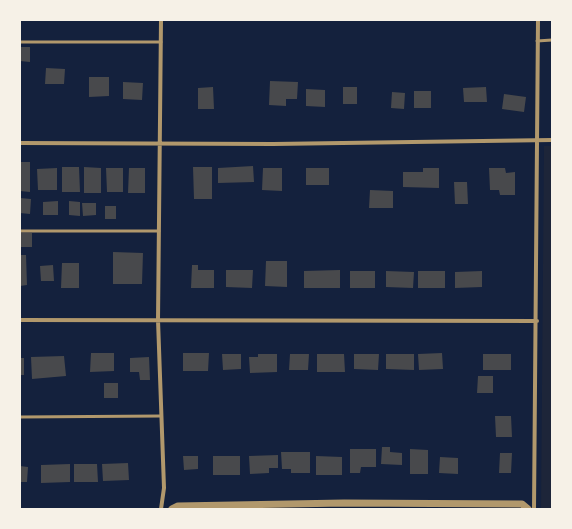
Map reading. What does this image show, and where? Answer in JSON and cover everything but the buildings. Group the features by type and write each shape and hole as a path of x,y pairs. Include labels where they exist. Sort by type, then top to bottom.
{"street":[{"path":"161,20 158,320 164,488 161,509"},
{"path":"534,509 537,321 538,20"},
{"path":"20,143 273,144 552,140"},
{"path":"20,320 537,321"},
{"path":"172,509 178,506 344,502 522,504 528,509"}],"lane":[{"path":"538,40 552,40"},
{"path":"20,42 161,42"},
{"path":"20,231 159,231"},
{"path":"20,417 162,416"}],"shaded area":[{"path":"544,146 552,146 552,509 541,509"}]}
